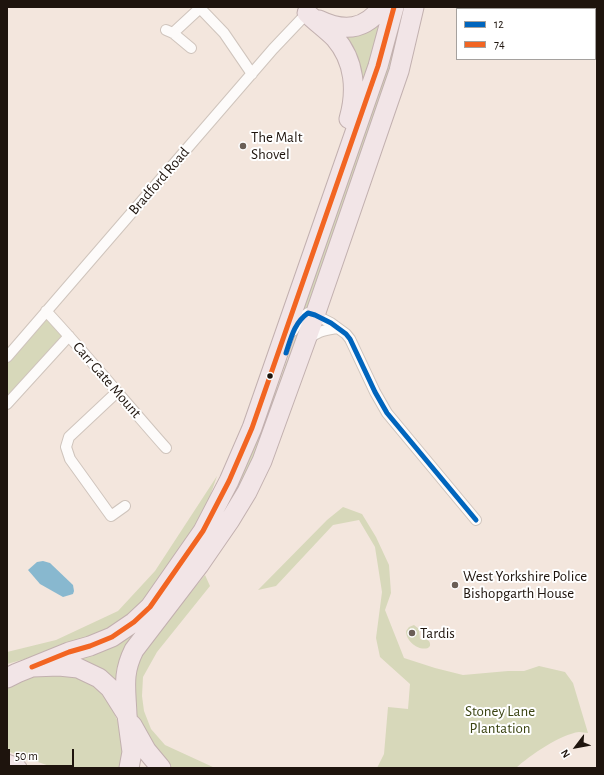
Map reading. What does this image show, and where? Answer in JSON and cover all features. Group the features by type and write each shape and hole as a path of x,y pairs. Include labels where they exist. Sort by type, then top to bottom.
{"highway":[{"path":"310,10 326,23 344,28 361,25 375,15 382,7"},
{"path":"7,678 21,670 112,637 134,622 150,607 203,531 229,481 264,396 378,66 394,7"},
{"path":"129,768 132,752 127,715 125,676 131,657 138,644 199,565 230,520 247,492 262,461 315,315 398,71 414,7"},
{"path":"398,71 420,26 425,7"},
{"path":"310,10 341,47 351,67 354,78 352,108 346,132 342,168"},
{"path":"21,670 70,666 85,671 105,683 127,715 146,750 161,768"},
{"path":"7,764 17,768"}],"street":[{"path":"191,48 169,31 200,8 224,33 252,74"},
{"name":"Bradford Road","path":"7,357 252,74 310,10"},
{"name":"Carr Gate Mount","path":"46,311 166,448"},
{"path":"264,396 278,376 294,328 301,318 308,314 315,315 331,323 346,334 350,339 375,392 387,413 476,520"},
{"path":"304,344 319,332 337,328"},
{"path":"7,404 69,336"},
{"path":"116,392 69,437 66,447 70,459 111,516 125,506"}],"green space":[{"path":"399,7 409,7 384,96 311,309 298,315"},
{"path":"384,15 364,87 341,34"},
{"path":"46,311 69,336 7,404 7,357"},
{"path":"299,327 303,331 249,477 118,671 116,682 73,659 127,634 262,420 276,391"},
{"path":"217,476 207,505 191,533 141,609 93,640 7,664 7,652 56,640 118,611 155,571"},
{"name":"Stoney Lane Plantation","path":"343,507 362,514 376,537 389,565 391,593 385,610 404,658 463,675 524,671 539,666 565,672 573,683 588,733 579,732 563,737 537,752 516,768 377,768 384,754 388,707 408,709 410,684 380,657 376,638 382,592 375,547 359,520 333,525 276,586 258,590 327,520"},
{"path":"205,575 210,586 157,652 143,677 142,696 144,711 151,729 165,745 215,768 168,768 135,715 132,696 137,661"},
{"path":"414,625 419,629 420,639 426,639 430,642 430,646 428,648 424,649 417,647 410,642 406,631 409,627"},
{"path":"42,674 65,675 79,678 98,690 106,699 121,731 124,753 121,768 55,768 7,751 7,687 18,678"}],"water":[{"path":"43,561 50,563 73,585 73,594 63,597 40,584 28,570 37,562"}],"transit line":[{"name":"74","path":"32,667 112,637 134,622 150,607 203,531 229,481 252,428 378,66 394,7"},
{"name":"12","path":"286,353 291,336 296,326 308,313 331,323 346,334 350,339 375,392 387,413 476,520"}],"place":[{"name":"The Malt Shovel","path":"243,146"},
{"name":"West Yorkshire Police Bishopgarth House","path":"455,585"},
{"name":"Tardis","path":"412,633"}]}
